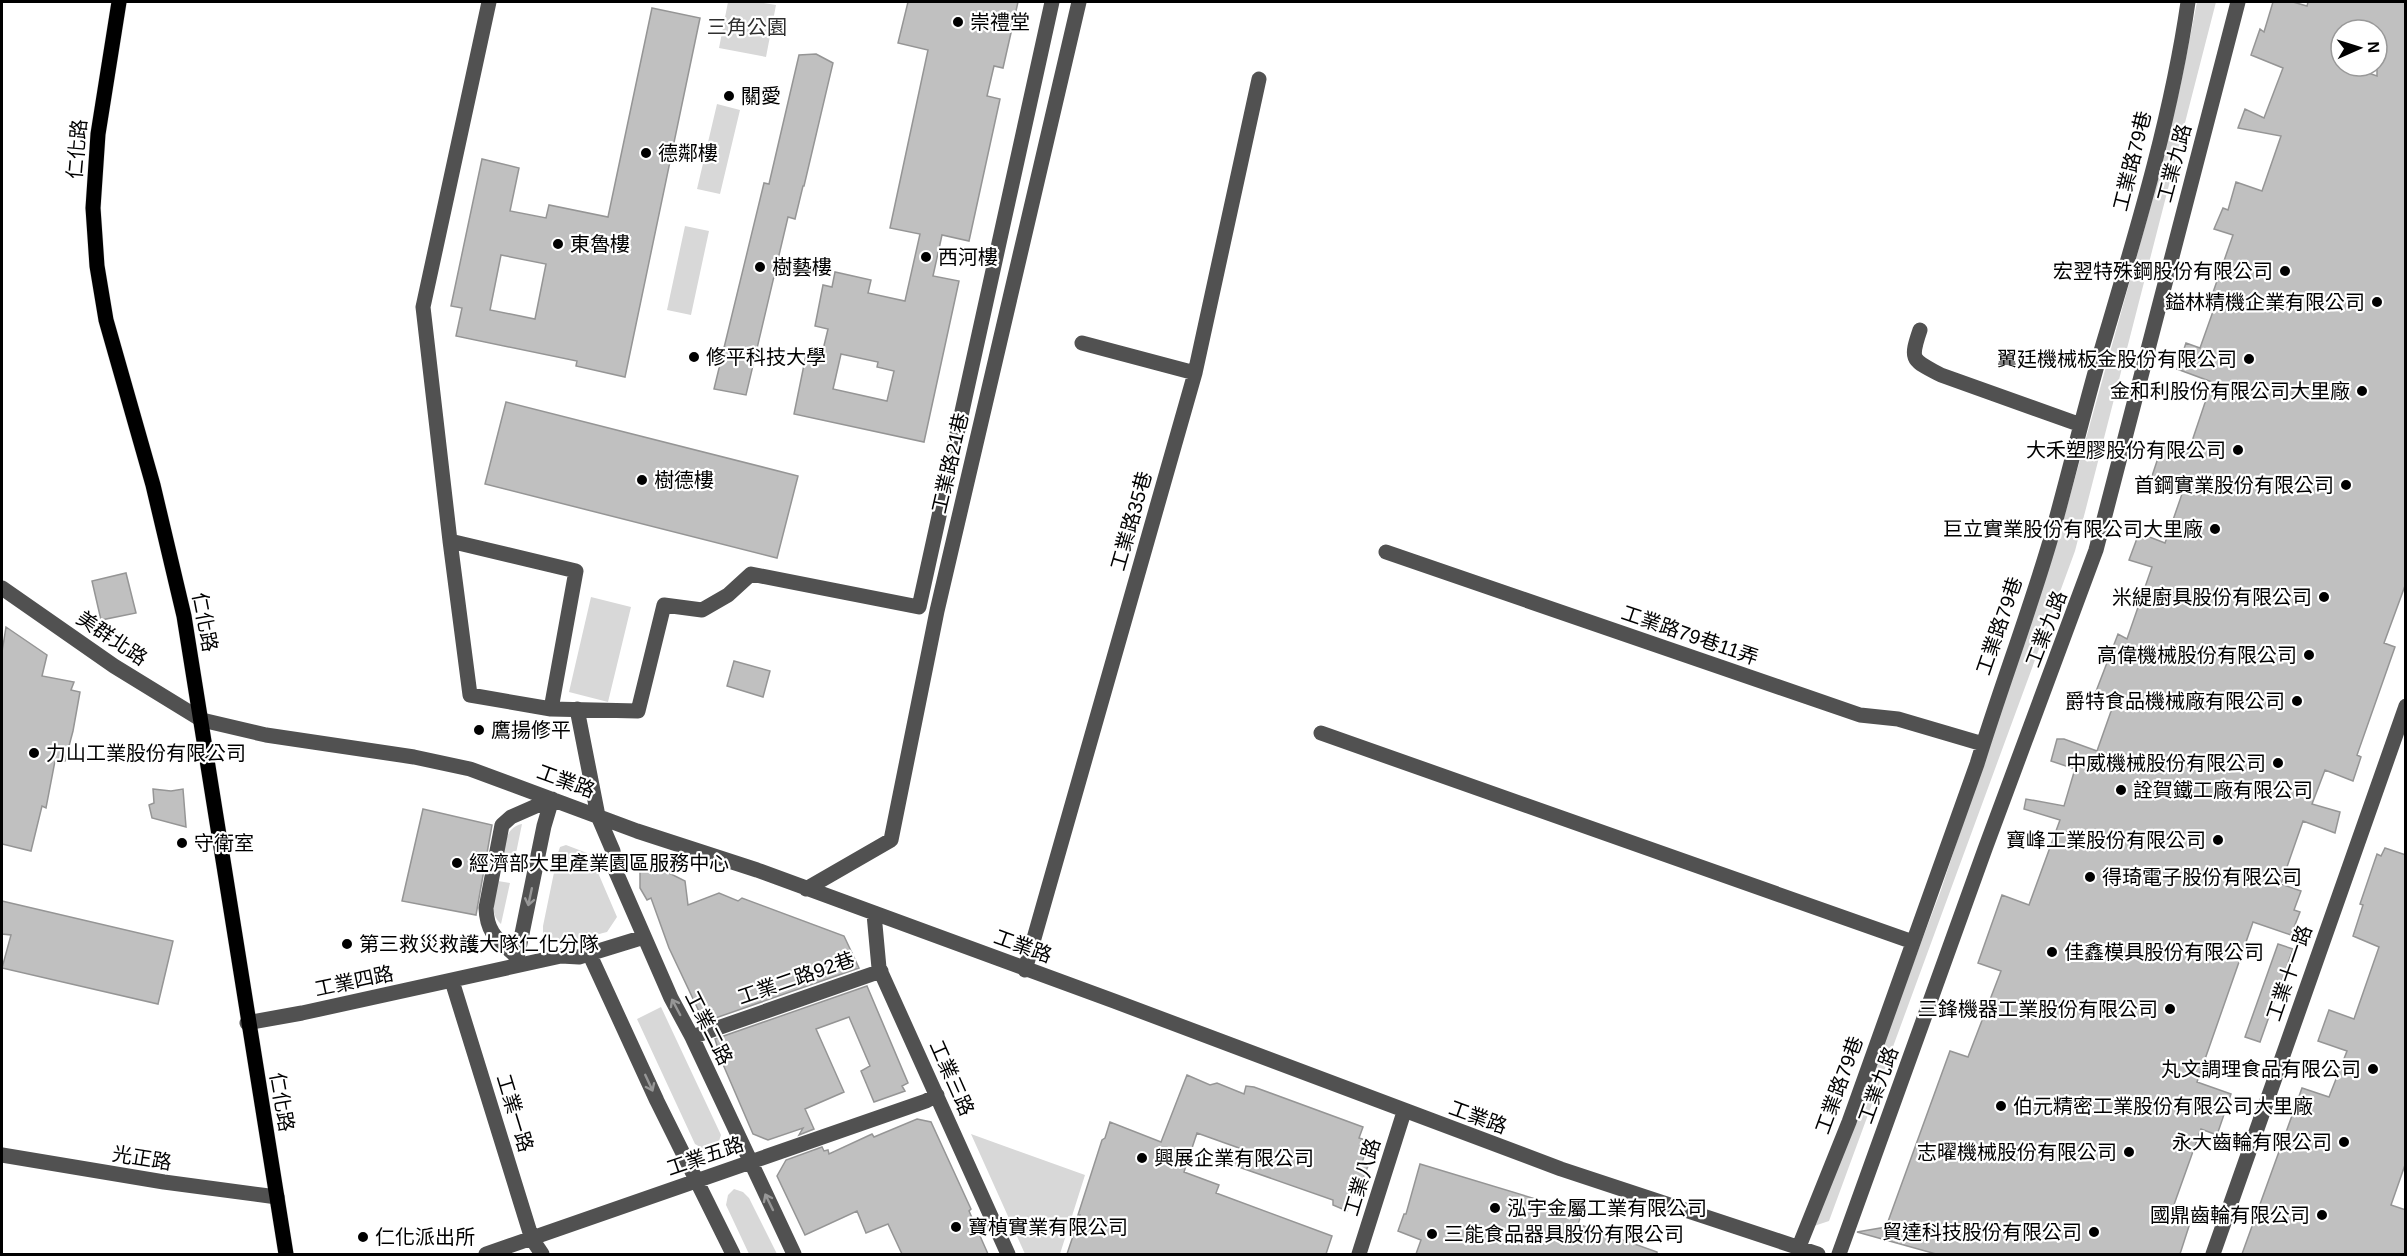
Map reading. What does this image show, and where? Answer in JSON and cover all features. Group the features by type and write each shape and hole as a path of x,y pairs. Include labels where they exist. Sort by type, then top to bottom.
{"main road":[{"name":"仁化路","path":"119,2 98,134 93,208 97,266 106,320 153,485 184,616 285,1254"}],"street":[{"path":"489,2 423,307 470,695 551,709 638,711 664,605 702,610 728,595 751,574 937,612"},
{"path":"919,607 1052,2"},
{"name":"工業路21巷","path":"806,889 891,840 937,612 1079,2"},
{"name":"工業路79巷","path":"1798,1249 1849,1122 1913,942 1983,744 2050,540 2131,254 2181,53 2188,2"},
{"name":"工業九路","path":"1839,1254 1984,849 2096,550 2238,2"},
{"name":"工業路35巷","path":"1025,970 1195,373 1259,79"},
{"path":"1920,330 1912,351 1922,366 1941,375 2081,425"},
{"path":"1082,343 1195,373"},
{"path":"450,542 576,571 551,709"},
{"name":"工業路79巷11弄","path":"1386,552 1860,715 1898,719 1983,744"},
{"name":"美群北路","path":"2,588 114,666 202,720"},
{"name":"工業十一路","path":"2212,1254 2406,706"},
{"name":"工業二路","path":"577,709 598,816 613,851 616,872 671,998 692,1037 794,1254"},
{"name":"工業路","path":"202,720 266,735 441,762 470,769 1155,1016 1404,1112 1561,1169 1818,1254"},
{"path":"1321,734 1913,942"},
{"path":"516,962 544,826 552,799"},
{"path":"516,962 491,933 487,921 486,908 502,825 511,816 552,799"},
{"name":"工業三路","path":"874,914 877,959 881,971 1008,1254"},
{"name":"工業四路","path":"247,1023 452,981 516,962 561,956 579,957 644,937"},
{"path":"589,953 657,1101 733,1254"},
{"name":"工業二路92巷","path":"692,1037 881,971"},
{"name":"工業一路","path":"452,981 532,1239 542,1254"},
{"name":"工業五路","path":"486,1254 926,1101 937,1095"},
{"name":"工業八路","path":"1359,1254 1404,1112"},
{"name":"光正路","path":"2,1155 175,1184 277,1197"}],"green space":[{"name":"三角公園","path":"728,2 757,2 776,5 766,57 719,48"},
{"path":"2197,2 2216,2 2075,551 1829,1221 1814,1226 1941,890 2063,521 2151,205 2180,88"},
{"path":"717,104 740,110 720,194 697,189"},
{"path":"685,226 709,231 691,315 667,310"},
{"path":"591,597 631,607 608,702 569,692"},
{"path":"522,824 513,868 501,865 508,834 516,826"},
{"path":"566,845 595,856 600,863 599,875 617,917 607,932 566,941 550,938 543,933 558,853 560,847"},
{"path":"498,881 510,883 501,924 494,909"},
{"path":"661,1007 721,1135 718,1144 711,1149 695,1144 637,1019"},
{"path":"971,1134 1085,1175 1060,1254 1025,1254"},
{"path":"734,1189 743,1192 749,1198 777,1254 749,1254 726,1205 728,1195"}],"building":[{"name":"西河樓","path":"908,2 1018,2 1003,68 994,66 987,96 1000,99 969,241 942,235 933,276 959,281 924,442 794,414 806,355 821,358 828,329 815,326 823,285 832,287 835,272 871,280 868,293 905,301 920,234 890,228 928,50 898,43","holes":["841,354 878,362 877,367 894,371 887,401 833,389"]},
{"path":"2273,2 2293,2 2307,6 2308,2 2406,2 2406,583 2384,643 2395,647 2357,755 2361,757 2353,781 2325,770 2312,804 2340,812 2335,833 2303,821 2281,884 2301,891 2294,910 2300,912 2291,935 2253,922 2197,1082 2231,1094 2217,1135 2201,1129 2171,1213 2191,1220 2180,1254 1936,1254 1857,1232 1886,1227 1950,1051 1968,1057 2001,971 1978,963 2002,895 2029,905 2060,820 2024,809 2026,799 2064,806 2075,769 2051,761 2057,739 2064,739 2097,751 2115,700 2095,694 2118,634 2127,639 2152,567 2129,560 2139,533 2165,543 2182,494 2150,482 2162,446 2188,453 2212,382 2177,369 2186,343 2200,348 2216,303 2210,301 2233,235 2214,229 2223,208 2228,210 2236,182 2262,191 2281,136 2238,128 2245,109 2264,118 2283,68 2251,55 2260,29 2264,32"},
{"path":"652,8 700,18 625,377 576,366 577,361 456,336 462,308 451,306 482,159 519,168 510,211 546,218 549,205 608,217","holes":["501,255 546,264 535,319 490,310"]},
{"name":"樹藝樓","path":"816,54 833,63 795,219 788,217 746,395 714,389 764,183 769,184 799,55"},
{"name":"樹德樓","path":"506,402 798,476 777,558 485,484"},
{"path":"126,573 136,613 101,620 92,581"},
{"name":"力山工業股份有限公司","path":"6,627 47,655 42,676 74,682 71,690 80,692 65,761 55,761 46,808 42,806 31,851 2,844 2,652"},
{"path":"734,661 770,671 763,697 727,686"},
{"name":"守衛室","path":"153,789 171,791 183,789 186,827 152,818 149,805 154,803"},
{"name":"經濟部大里產業園區服務中心","path":"423,809 492,825 476,915 402,901"},
{"path":"2385,848 2406,855 2406,1162 2391,1205 2406,1210 2406,1254 2242,1254 2302,1088 2329,1097 2347,1051 2318,1041 2329,1010 2354,1019 2379,947 2353,936 2363,905 2360,904 2377,854 2381,856"},
{"path":"653,865 685,881 688,905 719,893 738,901 742,898 844,936 859,968 704,1022 669,948 651,898 647,900 640,888 640,872"},
{"path":"2,901 173,941 158,1004 2,968 11,935 2,934"},
{"path":"2278,944 2293,949 2260,1042 2245,1037"},
{"path":"867,986 908,1083 902,1086 905,1091 874,1102 861,1071 870,1066 849,1017 816,1029 844,1092 805,1109 814,1129 799,1135 803,1128 768,1140 753,1134 722,1062 715,1039"},
{"path":"1187,1075 1210,1085 1217,1083 1244,1094 1246,1086 1254,1087 1363,1127 1359,1138 1369,1141 1361,1166 1368,1166 1360,1186 1354,1187 1347,1211 1333,1205 1333,1200 1233,1165 1239,1148 1197,1133 1184,1172 1219,1185 1216,1193 1332,1236 1326,1254 1067,1254 1102,1140 1105,1138 1110,1122 1161,1142"},
{"path":"917,1119 931,1122 971,1209 969,1211 988,1254 902,1254 888,1224 866,1233 857,1211 805,1235 777,1176 786,1160 822,1147 824,1151 828,1150 829,1154 872,1134 874,1137"},
{"path":"1420,1164 1582,1213 1578,1224 1657,1252 1657,1254 1416,1254 1421,1240 1398,1231 1404,1214 1406,1214"}],"place":[{"name":"崇禮堂","path":"958,22"},
{"name":"關愛","path":"729,96"},
{"name":"德鄰樓","path":"646,153"},
{"name":"東魯樓","path":"558,244"},
{"name":"西河樓","path":"926,257"},
{"name":"樹藝樓","path":"760,267"},
{"name":"宏翌特殊鋼股份有限公司","path":"2285,271"},
{"name":"鎰林精機企業有限公司","path":"2377,302"},
{"name":"修平科技大學","path":"694,357"},
{"name":"翼廷機械板金股份有限公司","path":"2249,359"},
{"name":"金和利股份有限公司大里廠","path":"2362,391"},
{"name":"大禾塑膠股份有限公司","path":"2238,450"},
{"name":"樹德樓","path":"642,480"},
{"name":"首鋼實業股份有限公司","path":"2346,485"},
{"name":"巨立實業股份有限公司大里廠","path":"2215,529"},
{"name":"米緹廚具股份有限公司","path":"2324,597"},
{"name":"高偉機械股份有限公司","path":"2309,655"},
{"name":"爵特食品機械廠有限公司","path":"2297,701"},
{"name":"鷹揚修平","path":"479,730"},
{"name":"力山工業股份有限公司","path":"34,753"},
{"name":"中威機械股份有限公司","path":"2278,763"},
{"name":"詮賀鐵工廠有限公司","path":"2121,790"},
{"name":"寶峰工業股份有限公司","path":"2218,840"},
{"name":"守衛室","path":"182,843"},
{"name":"經濟部大里產業園區服務中心","path":"457,863"},
{"name":"得琦電子股份有限公司","path":"2090,877"},
{"name":"第三救災救護大隊仁化分隊","path":"347,944"},
{"name":"佳鑫模具股份有限公司","path":"2052,952"},
{"name":"三鋒機器工業股份有限公司","path":"2170,1009"},
{"name":"丸文調理食品有限公司","path":"2373,1069"},
{"name":"伯元精密工業股份有限公司大里廠","path":"2001,1106"},
{"name":"永大齒輪有限公司","path":"2344,1142"},
{"name":"志曜機械股份有限公司","path":"2129,1152"},
{"name":"興展企業有限公司","path":"1142,1158"},
{"name":"泓宇金屬工業有限公司","path":"1495,1208"},
{"name":"國鼎齒輪有限公司","path":"2322,1215"},
{"name":"寶楨實業有限公司","path":"956,1227"},
{"name":"貿達科技股份有限公司","path":"2094,1232"},
{"name":"三能食品器具股份有限公司","path":"1432,1234"},
{"name":"仁化派出所","path":"363,1237"}]}
